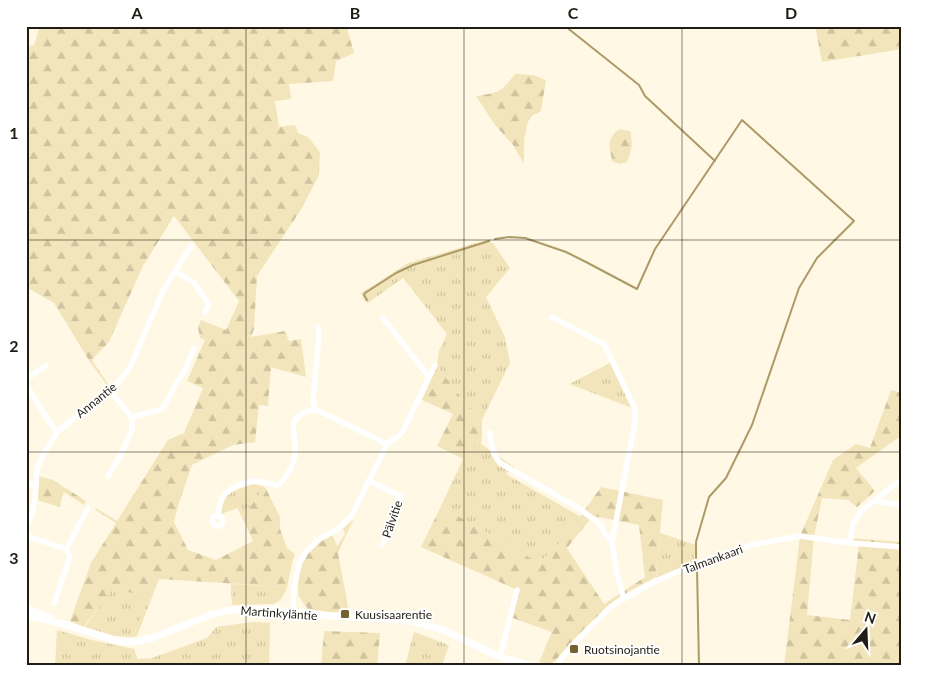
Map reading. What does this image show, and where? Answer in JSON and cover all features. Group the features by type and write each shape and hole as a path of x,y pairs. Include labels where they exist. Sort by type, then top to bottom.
{"street":[{"name":"Annantie","path":"26,528 35,501 40,462 56,432 120,381 130,367 164,289 191,246"},
{"path":"175,272 194,283 209,304 205,312"},
{"path":"552,317 604,344 635,409 635,422 612,542 617,574 624,599"},
{"path":"383,318 429,377"},
{"path":"315,409 313,401 319,335 318,326"},
{"path":"132,417 162,409 184,372 194,348"},
{"path":"293,612 294,587 300,562 313,544 339,528 352,515 387,444 400,435 404,429 435,365"},
{"path":"26,379 46,366"},
{"path":"26,384 56,432"},
{"path":"108,476 132,430 132,417 110,390"},
{"path":"218,515 221,500 231,488 246,482 278,484 284,480 295,460 294,421 303,413 315,409 387,444"},
{"path":"490,433 494,454 500,462 580,509 600,524 612,542"},
{"path":"850,543 853,524 861,510 902,479"},
{"name":"Pälvitie","path":"369,481 401,496 388,534 382,545"},
{"path":"26,482 36,487"},
{"path":"874,501 902,505"},
{"path":"66,550 88,508"},
{"path":"26,536 66,550 70,556 54,603"},
{"name":"Talmankaari","path":"557,666 564,655 613,605 656,581 693,565 751,545 800,536 902,548"},
{"path":"500,657 517,590"},
{"path":"26,608 67,625"},
{"name":"Martinkyläntie","path":"67,625 114,640 136,642 152,638 210,615 246,609 411,621 444,630 500,657 532,666"},
{"path":"26,615 67,625"}],"green space":[{"path":"40,26 345,26 354,53 336,61 333,81 289,84 291,99 275,101 279,127 295,125 298,133 308,137 320,152 319,175 302,208 257,276 254,329 251,337 285,331 289,341 301,339 306,377 271,367 268,406 259,405 255,442 233,445 192,465 174,522 188,550 216,560 253,541 242,517 265,487 280,517 280,529 287,548 295,554 287,587 159,579 137,636 133,637 149,599 114,587 84,627 70,621 91,563 116,523 95,510 96,508 117,521 168,440 184,433 203,388 187,381 205,340 200,338 198,327 201,320 226,330 239,301 174,216 143,266 109,342 92,360 107,385 90,362 54,303 26,287 26,47 34,45"},
{"path":"815,26 902,26 902,49 822,62"},
{"path":"515,74 533,75 546,80 541,111 533,115 527,124 524,164 513,145 495,125 476,96 499,91"},
{"path":"619,129 630,131 632,143 627,162 619,164 612,161 610,141"},
{"path":"490,239 510,268 486,297 505,337 510,363 482,420 437,366 439,351 447,334 403,278 368,303 365,302 361,293 408,263"},
{"path":"612,362 635,409 569,384"},
{"path":"437,366 482,420 482,435 463,459 437,446 453,414 422,400"},
{"path":"891,390 902,393 902,435 856,468 875,491 857,507 848,500 822,498 814,537 807,615 850,620 859,544 850,543 851,538 902,542 902,666 784,666 800,536 833,460 856,444 870,448"},
{"path":"482,435 481,444 514,467 506,474 581,517 564,539 539,563 458,516 440,508 463,459"},
{"path":"39,476 53,480 86,501 84,505 64,492 59,507 37,500"},
{"path":"254,484 265,487 242,517 237,508 222,514 223,501 226,497 236,490"},
{"path":"601,487 663,500 656,577 609,605 577,636 554,662 549,664 539,662 552,632 510,617 517,590 421,547 440,508 458,516 539,563 564,539","holes":["593,516 639,525 645,577 604,604 567,548"]},
{"path":"353,520 338,553 349,612 308,609 300,598 298,591 302,563 313,548 332,534 337,546 345,534 343,529"},
{"path":"660,533 696,545 693,565 656,581"},
{"path":"231,584 287,587 281,599 273,604 232,605"},
{"path":"114,586 149,599 133,637 115,636 85,627"},
{"path":"252,622 270,623 269,666 55,666 57,630 134,649 138,659 152,658 207,638 216,627"},
{"path":"324,631 380,633 377,666 321,666"},
{"path":"414,632 449,645 442,666 405,666"}],"waterway":[{"path":"565,26 639,85 645,96 715,161"},
{"path":"495,239 509,237 525,238 566,252 637,289 655,249 742,120 854,221 817,258 799,288 752,425 726,478 709,497 696,542 696,558"},
{"path":"367,300 364,295 365,293 396,273 413,265 489,241"},
{"path":"697,568 699,666"}],"place":[{"name":"Kuusisaarentie","path":"345,614"},
{"name":"Ruotsinojantie","path":"574,649"}]}
